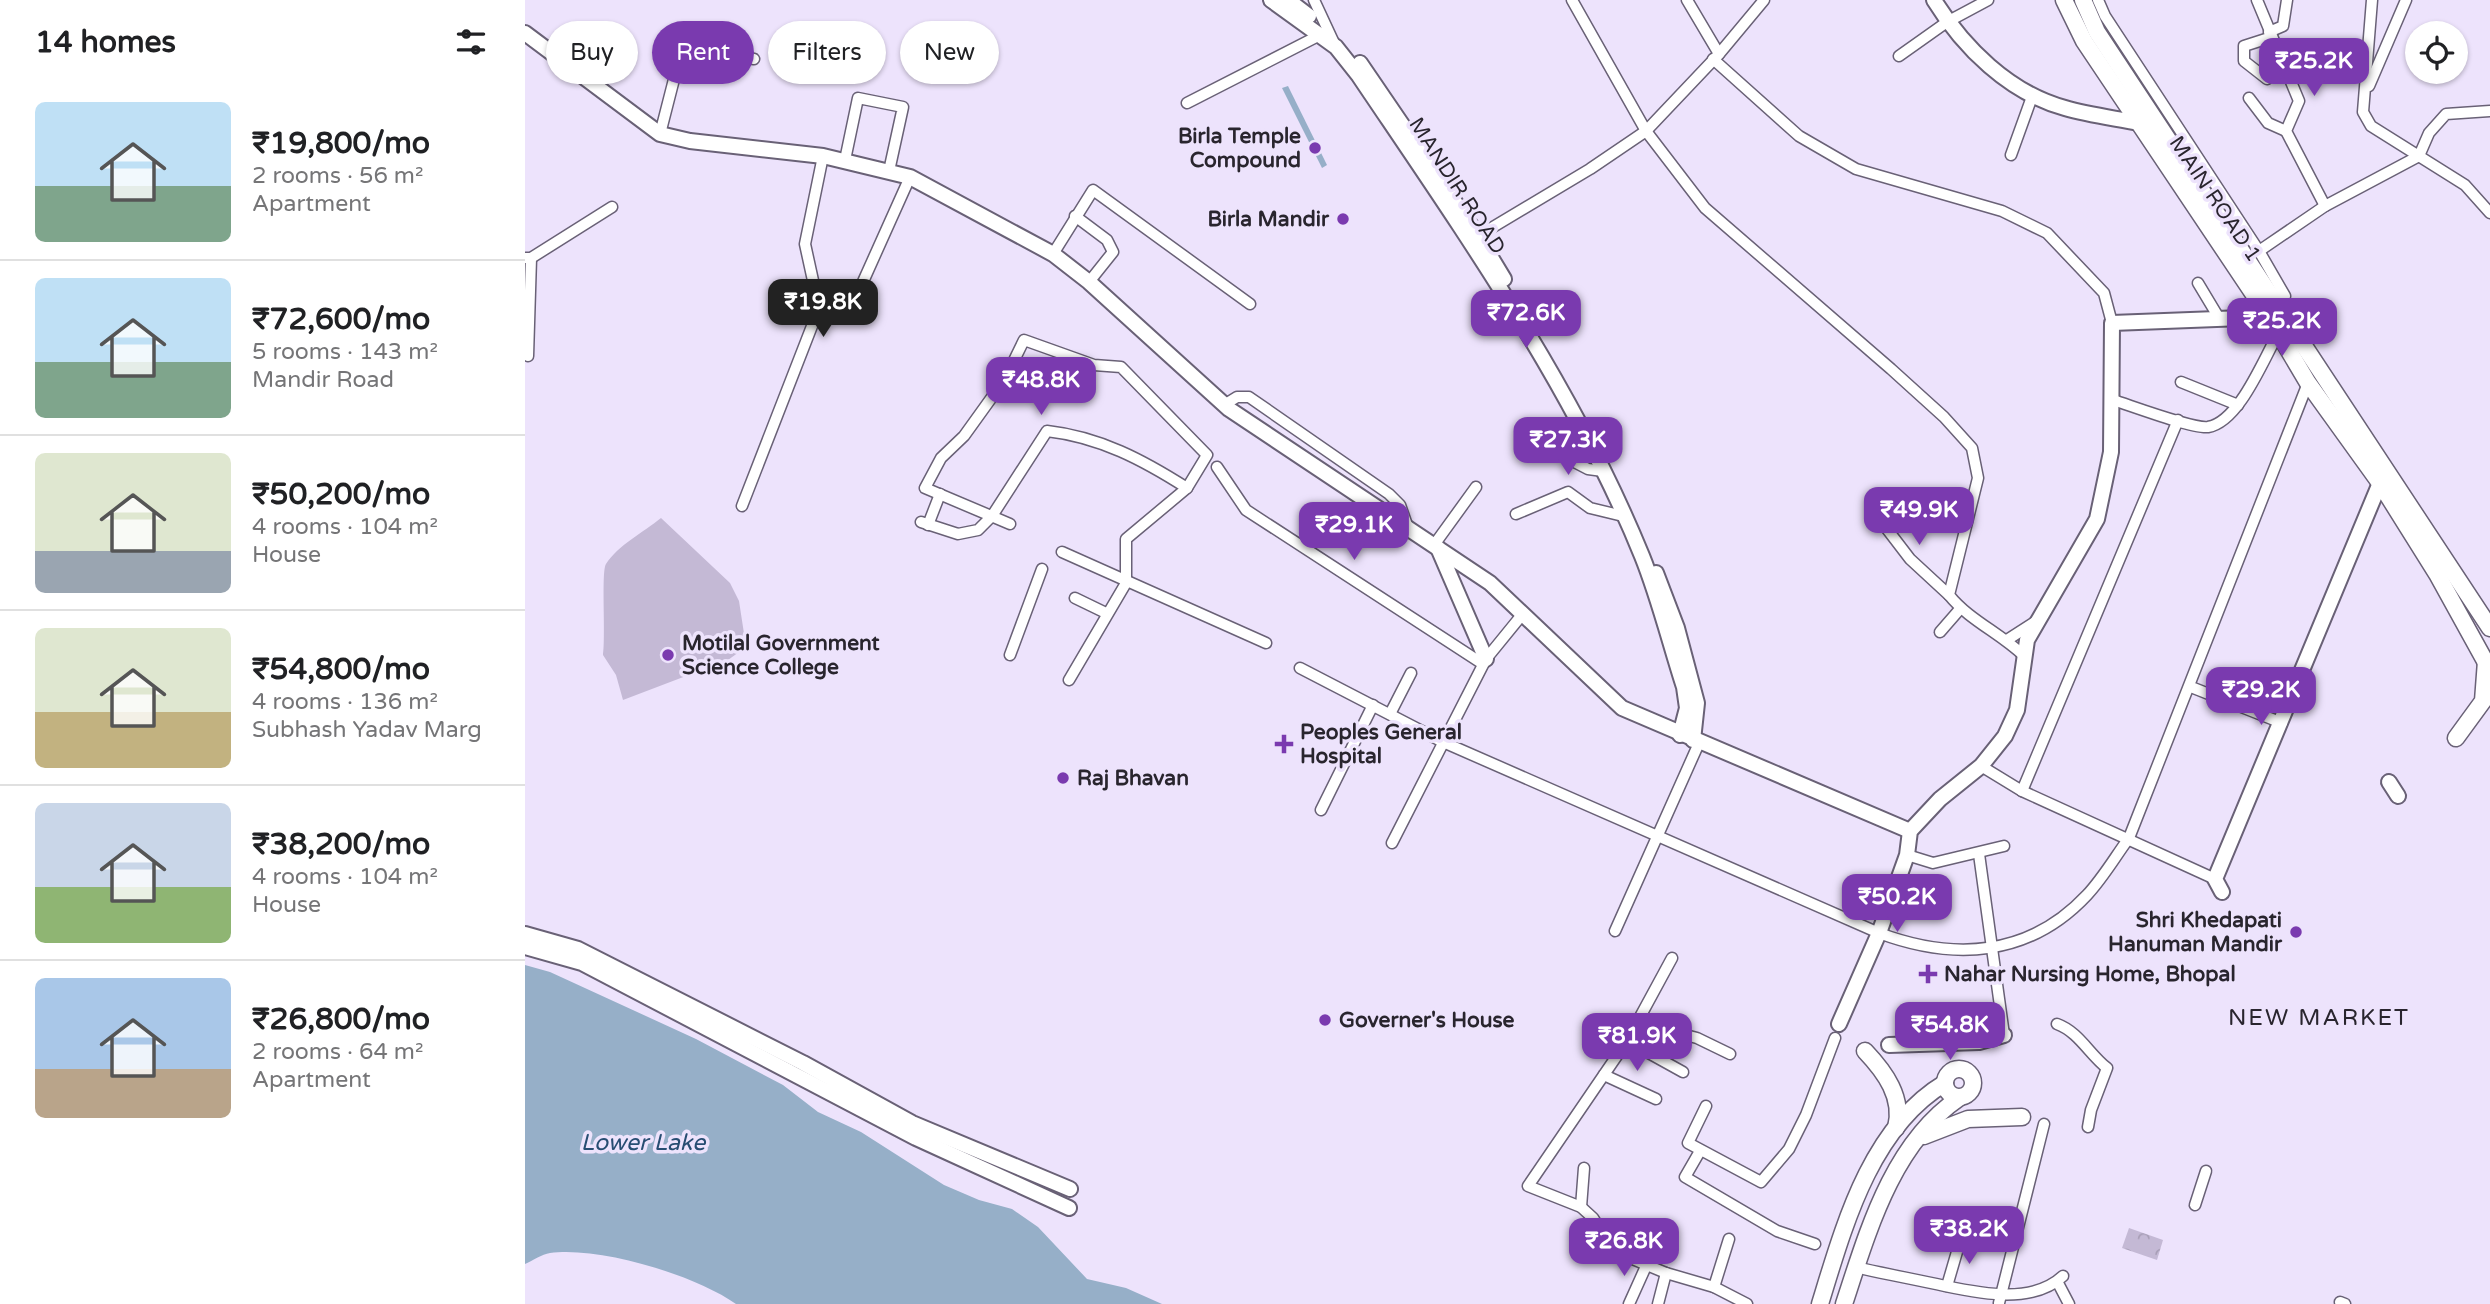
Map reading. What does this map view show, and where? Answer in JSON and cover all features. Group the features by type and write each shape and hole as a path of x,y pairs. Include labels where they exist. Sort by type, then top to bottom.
{"main road":[{"name":"MAIN ROAD 1","path":"2064,0 2084,41 2139,123 2275,314 2490,628"},
{"name":"MAIN ROAD 1","path":"2083,0 2097,32 2275,314 2278,334 2308,383 2380,484 2437,574 2488,665"},
{"path":"2456,738 2483,701 2488,665"},
{"path":"1865,1051 1888,1077 1900,1116 1896,1128"},
{"path":"1820,1304 1851,1207 1896,1128 1919,1100 1945,1083 1953,1070 1969,1073 1972,1089 1937,1115 1915,1142 1873,1216 1844,1304"},
{"path":"1945,1083 1949,1093 1959,1098"},
{"path":"1915,1142 1931,1132 1968,1119 2022,1117"}],"street":[{"name":"MANDIR ROAD","path":"1271,0 1347,46 1373,79 1478,236 1586,419 1647,547 1677,628 1697,703 1691,739"},
{"name":"MANDIR ROAD","path":"1288,0 1336,47 1426,175 1527,332 1603,471 1642,557 1683,687 1691,739"},
{"path":"1187,103 1324,33 1314,0"},
{"path":"1572,0 1646,131 1705,208 1891,369 1944,417 1972,448 1978,478 1949,596"},
{"path":"1478,236 1590,169 1646,131 1764,0"},
{"path":"1934,0 1947,22 1990,68 2033,94 2062,108 2139,123"},
{"path":"1899,56 1947,22 1988,0"},
{"path":"2098,0 2113,28 2259,251 2285,296 2275,314 2112,323"},
{"path":"2257,0 2299,101 2286,131"},
{"path":"2267,79 2244,61 2244,46 2283,26 2287,0"},
{"path":"2372,0 2363,112 2371,126 2465,185 2490,213"},
{"path":"2366,94 2406,0"},
{"path":"1691,1 1716,56 1799,136 1856,169 2002,211 2047,233 2103,293 2112,323 2113,401 2108,476 2097,519 2082,550 2036,621 2023,655 2017,710 2005,736 1981,766 1940,799 1910,831 1907,855 1879,933 1837,1031 1806,1115 1789,1149 1761,1182 1688,1143 1706,1105"},
{"path":"525,33 660,134 690,141 823,156 910,177 1052,254 1089,282 1224,404 1490,583 1521,616 1622,708 1910,831"},
{"path":"660,134 673,84"},
{"path":"2011,155 2033,94"},
{"path":"2249,98 2269,123 2286,131 2325,206"},
{"path":"845,160 858,99 903,107 889,171"},
{"path":"2259,251 2325,206 2419,156 2429,133 2446,114 2490,111"},
{"path":"743,506 819,308 805,244 823,156"},
{"path":"819,308 862,284 910,177"},
{"path":"1052,254 1093,190 1250,304"},
{"path":"528,355 528,258 612,207"},
{"path":"1075,216 1107,240 1113,252 1089,282"},
{"path":"2198,283 2219,318"},
{"path":"2113,401 2206,428 2225,421 2238,405 2278,334"},
{"path":"1010,524 925,488 941,458 964,436 1005,379 1024,340 1094,365 1121,367 1207,455 1187,488 1126,539 1126,583 1069,680"},
{"path":"2181,382 2238,405"},
{"path":"1300,668 1443,742 1879,933 1926,949 1994,949 2026,938 2069,910 2090,891 2129,838 2191,687 2308,383"},
{"path":"1224,404 1237,397 1249,397 1389,494 1400,505 1408,528"},
{"path":"2022,791 2178,420"},
{"path":"940,494 924,524 958,534 978,530 992,516 1047,431 1074,434 1139,457 1187,488"},
{"path":"1561,455 1588,469 1603,471"},
{"path":"1217,467 1246,510 1484,662"},
{"path":"1981,766 2022,791 2129,838 2218,886 2380,484"},
{"path":"1436,546 1476,487"},
{"path":"1516,514 1568,492 1590,508 1623,516"},
{"path":"1874,512 1910,559 1960,609 2007,640 2023,655"},
{"path":"1436,546 1484,662"},
{"path":"1062,552 1126,583 1266,642"},
{"path":"1010,655 1042,569"},
{"path":"1075,598 1106,613"},
{"path":"1940,632 1960,609"},
{"path":"1392,844 1484,662 1521,616"},
{"path":"2007,640 2036,621"},
{"path":"1390,714 1411,673"},
{"path":"2191,687 2282,723"},
{"path":"1321,810 1373,705"},
{"path":"1615,930 1657,836 1691,739"},
{"path":"2389,782 2398,796"},
{"path":"1907,855 1933,863 2004,846"},
{"path":"1889,1045 1979,1042 2004,1035 1979,854"},
{"path":"525,934 578,949 803,1063 912,1123 1070,1189"},
{"path":"525,947 582,963 915,1138 1069,1208"},
{"path":"1672,958 1639,1023 1528,1186 1581,1207 1593,1218 1610,1245 1623,1255 1666,1273 1714,1287 1747,1304"},
{"path":"1639,1023 1697,1038 1730,1054"},
{"path":"2057,1024 2071,1030 2095,1059 2107,1068 2091,1110 2088,1127"},
{"path":"1627,1041 1683,1072"},
{"path":"1604,1075 1656,1098"},
{"path":"2000,1301 2044,1124"},
{"path":"1700,1150 1685,1177 1777,1231 1815,1244"},
{"path":"1581,1207 1584,1168"},
{"path":"2195,1205 2206,1171"},
{"path":"1947,1286 1961,1238"},
{"path":"1714,1287 1728,1239"},
{"path":"1629,1304 1647,1264"},
{"path":"1864,1269 1947,1286 2000,1301 2024,1300 2045,1292 2060,1280 2069,1304"},
{"path":"1658,1304 1666,1273"}],"green space":[{"path":"661,518 730,583 739,601 745,640 739,652 728,660 623,700 616,675 603,655 606,564 617,551"},
{"path":"2129,1228 2163,1240 2157,1260 2122,1248"}],"water":[{"path":"1288,86 1327,165 1322,168 1282,88"},
{"name":"Lower Lake","path":"525,965 550,972 696,1039 783,1085 818,1112 861,1132 944,1185 979,1200 1012,1209 1038,1227 1087,1279 1126,1288 1162,1304 736,1304 672,1273 620,1258 570,1252 550,1253 525,1264"}],"place":[{"name":"Birla Temple Compound","path":"1315,148"},
{"name":"Birla Mandir","path":"1343,219"},
{"name":"Motilal Government Science College","path":"668,655"},
{"name":"Peoples General Hospital","path":"1284,744"},
{"name":"Raj Bhavan","path":"1063,778"},
{"name":"Shri Khedapati Hanuman Mandir","path":"2296,932"},
{"name":"Nahar Nursing Home, Bhopal","path":"1928,974"},
{"name":"Governer's House","path":"1325,1020"}],"district":[{"name":"NEW MARKET","path":"2319,1018"}]}
